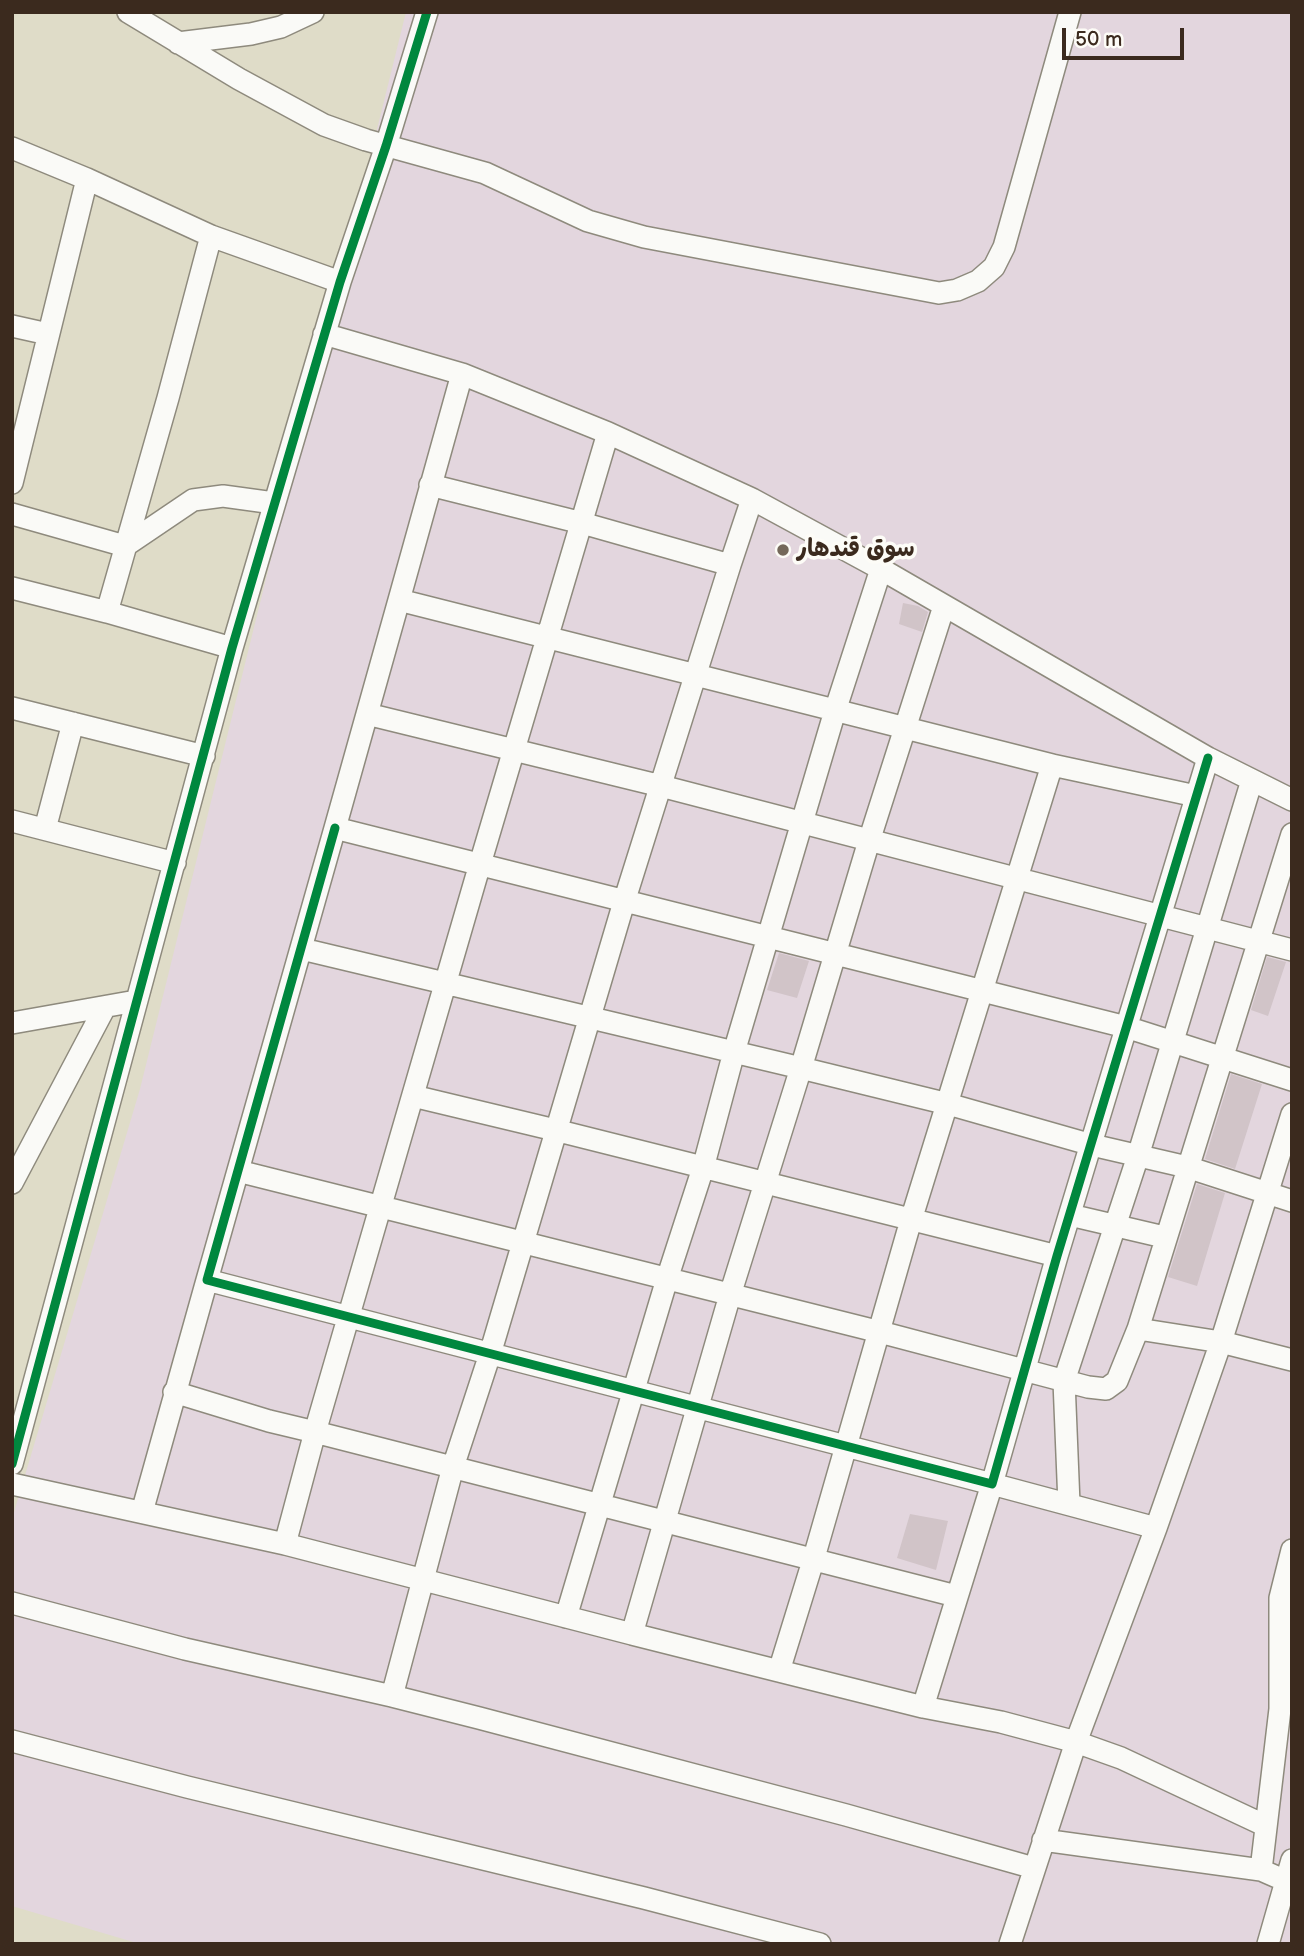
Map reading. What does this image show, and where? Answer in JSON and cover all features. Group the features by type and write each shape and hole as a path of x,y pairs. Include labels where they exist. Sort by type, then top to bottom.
{"street":[{"path":"128,12 239,79 324,125 386,146 485,173 588,221 612,229 939,293 957,290 978,281 994,267 1004,247 1070,12"},
{"path":"178,43 251,34 281,27 313,12"},
{"path":"12,1464 232,648 324,334 427,12"},
{"path":"12,148 211,236 340,282"},
{"path":"12,483 17,450 87,179"},
{"path":"107,612 211,236"},
{"path":"12,326 48,334"},
{"path":"324,334 462,374 608,433 752,499 881,569 1208,758 1292,800"},
{"path":"142,1512 462,374"},
{"path":"285,1544 480,864 608,433"},
{"path":"430,485 582,523 730,565"},
{"path":"125,546 177,510 201,498 223,496 274,503"},
{"path":"392,1696 453,1467 490,1354 624,902 752,499"},
{"path":"12,514 125,546"},
{"path":"566,1617 703,1168 734,1052 835,711 881,569"},
{"path":"12,588 232,648"},
{"path":"399,600 905,729 1196,796"},
{"path":"632,1634 730,1295 944,606"},
{"path":"12,708 204,756"},
{"path":"367,714 661,786 1292,950"},
{"path":"45,829 73,723"},
{"path":"923,1707 1208,758"},
{"path":"779,1671 911,1220 1052,765"},
{"path":"1069,1504 1064,1381 1138,1156 1252,780"},
{"path":"12,821 174,863"},
{"path":"335,828 1126,1027 1292,1080"},
{"path":"238,1171 880,1332 1064,1381 1106,1389 1117,1381 1138,1329 1164,1237 1292,834"},
{"path":"302,949 948,1104 1092,1145 1187,1167 1292,1201"},
{"path":"12,1023 136,1001"},
{"path":"12,1183 104,1007"},
{"path":"413,1096 1057,1256"},
{"path":"1010,1944 1076,1742 1156,1528 1221,1342 1292,1114"},
{"path":"1070,1214 1164,1237"},
{"path":"207,1280 698,1406 1156,1528"},
{"path":"1138,1329 1221,1342 1292,1360"},
{"path":"174,1392 270,1422 956,1596"},
{"path":"12,1484 285,1544 779,1671 1076,1742 1121,1758 1266,1826"},
{"path":"1261,1870 1266,1826 1284,1737 1281,1679 1286,1617 1279,1598 1292,1550"},
{"path":"12,1603 185,1649 392,1696 845,1815 1034,1868"},
{"path":"12,1741 187,1787 631,1894 820,1944"},
{"path":"1043,1840 1261,1870 1286,1881"},
{"path":"1268,1944 1283,1922 1286,1881 1292,1860"}],"shaded area":[{"name":"سوق قندهار","path":"406,12 1292,12 1292,1944 140,1944 12,1906 12,1519 140,1089"}],"building":[{"path":"903,603 918,606 928,612 922,632 899,624"},
{"path":"779,953 809,961 797,998 767,990"},
{"path":"1267,957 1286,962 1268,1016 1251,1010"},
{"path":"1231,1074 1262,1084 1235,1169 1205,1159"},
{"path":"1197,1184 1225,1193 1197,1286 1168,1277"},
{"path":"910,1514 948,1521 936,1570 897,1558"}],"cycle path":[{"path":"12,1464 232,648 340,282 427,12"},
{"path":"335,828 207,1280 992,1484 1057,1256 1208,758"}],"place":[{"name":"سوق قندهار","path":"783,550"}]}
